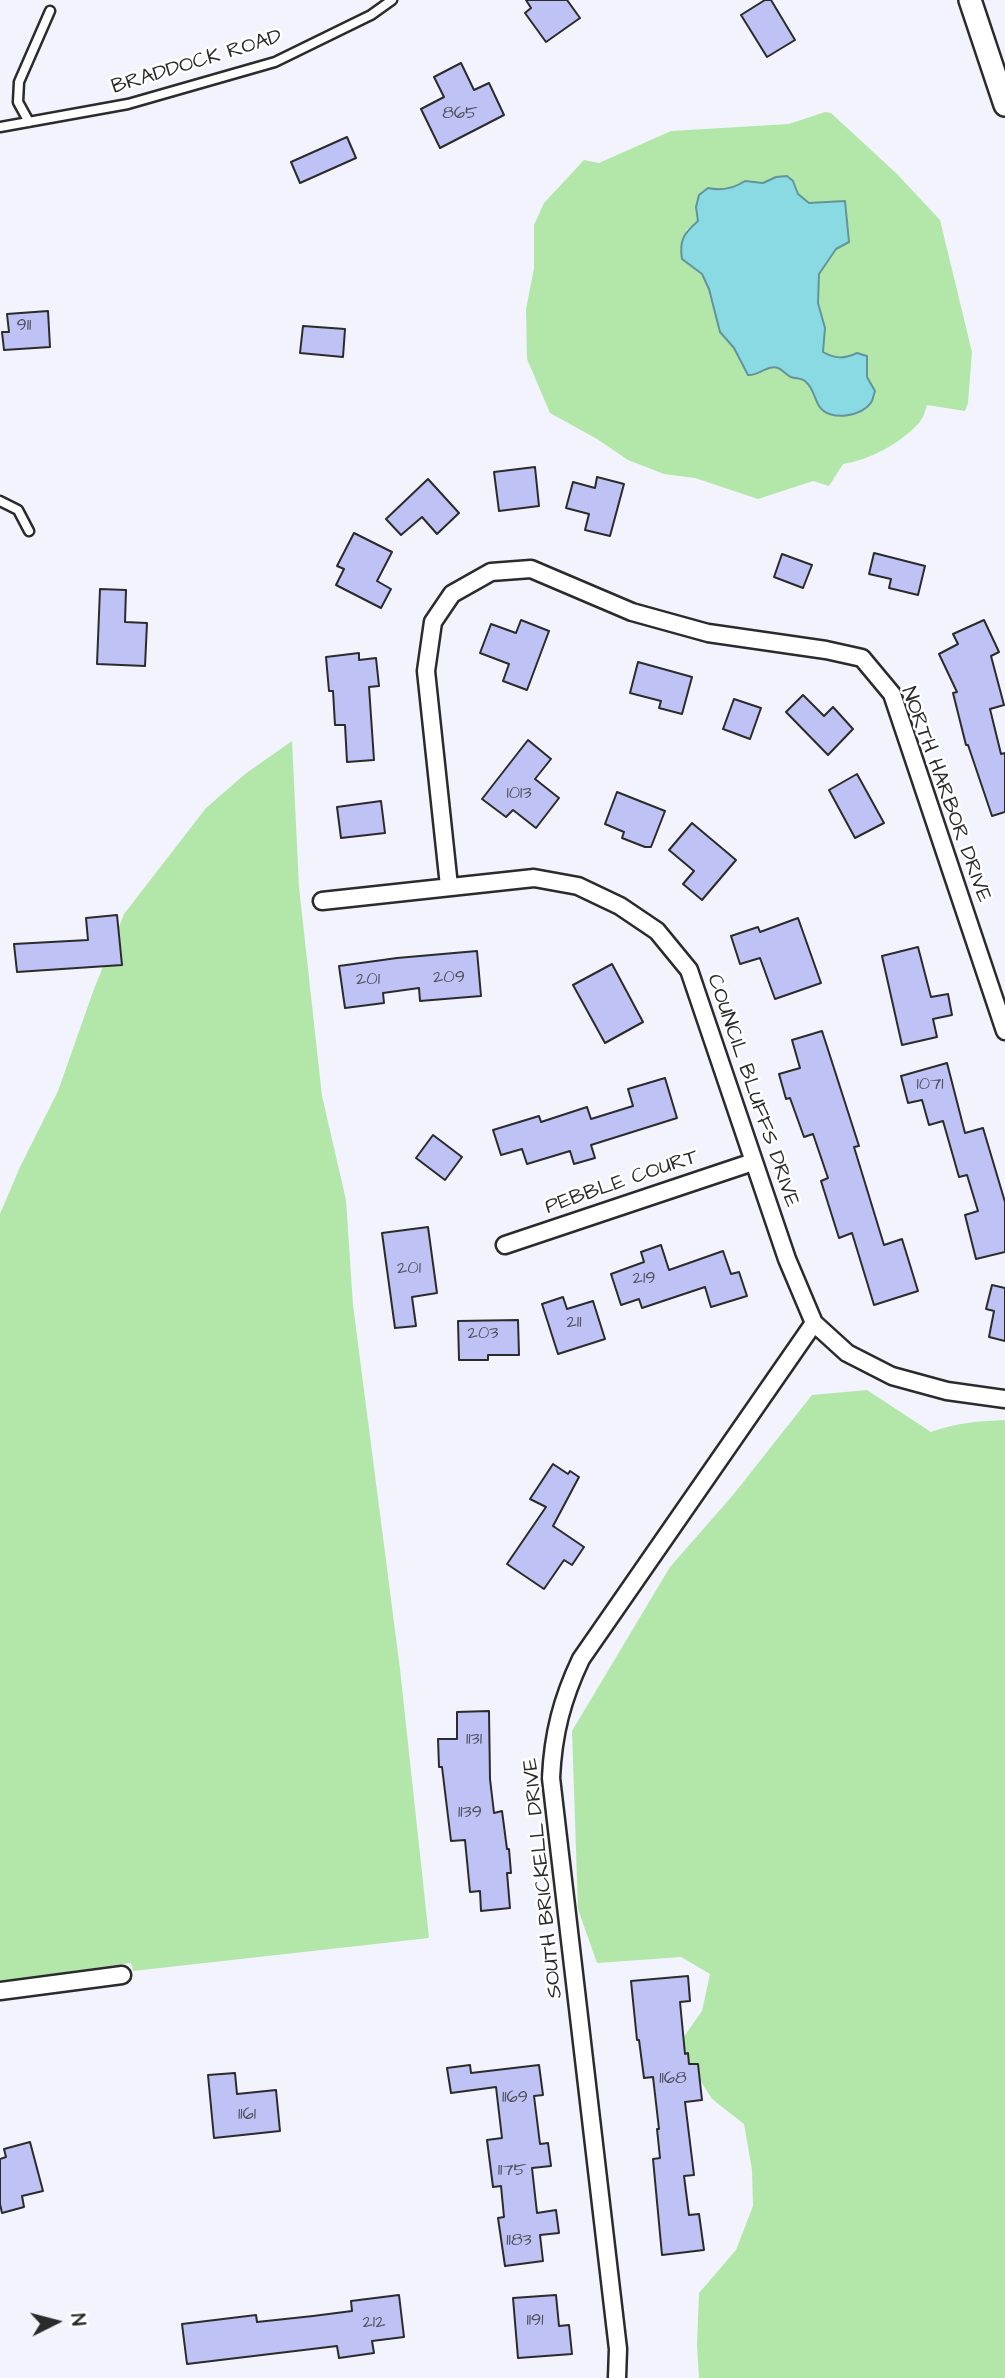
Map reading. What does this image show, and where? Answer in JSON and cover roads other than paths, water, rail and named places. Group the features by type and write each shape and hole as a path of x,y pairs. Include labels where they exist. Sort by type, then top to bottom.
{"main road":[{"path":"970,0 1005,105"}],"street":[{"name":"NORTH HARBOR DRIVE","path":"449,886 426,671 433,622 452,594 491,572 531,569 632,612 708,633 826,650 862,659 892,694 1005,1031"},
{"name":"COUNCIL BLUFFS DRIVE","path":"322,901 534,878 578,886 620,905 657,931 689,970 787,1259 814,1323 847,1353 892,1376 947,1391 1005,1399"},
{"name":"PEBBLE COURT","path":"505,1245 753,1161"},
{"name":"SOUTH BRICKELL DRIVE","path":"617,2378 618,2349 551,1779 552,1745 565,1692 580,1659 814,1323"},
{"path":"0,1991 121,1975"}],"lane":[{"name":"BRADDOCK ROAD","path":"0,127 128,104 275,62 371,15 392,0"},
{"path":"29,122 18,102 19,82 50,11"},
{"path":"0,501 18,510 29,531"}],"water":[{"path":"787,176 793,181 798,194 809,203 845,201 849,242 836,249 819,274 818,303 825,328 823,352 840,357 857,353 867,356 867,377 875,391 868,406 854,414 838,416 824,411 806,382 789,376 778,368 748,375 734,348 720,332 709,289 702,274 682,259 684,237 698,221 696,207 699,195 708,188 727,189 745,181 763,183 776,177"}]}
